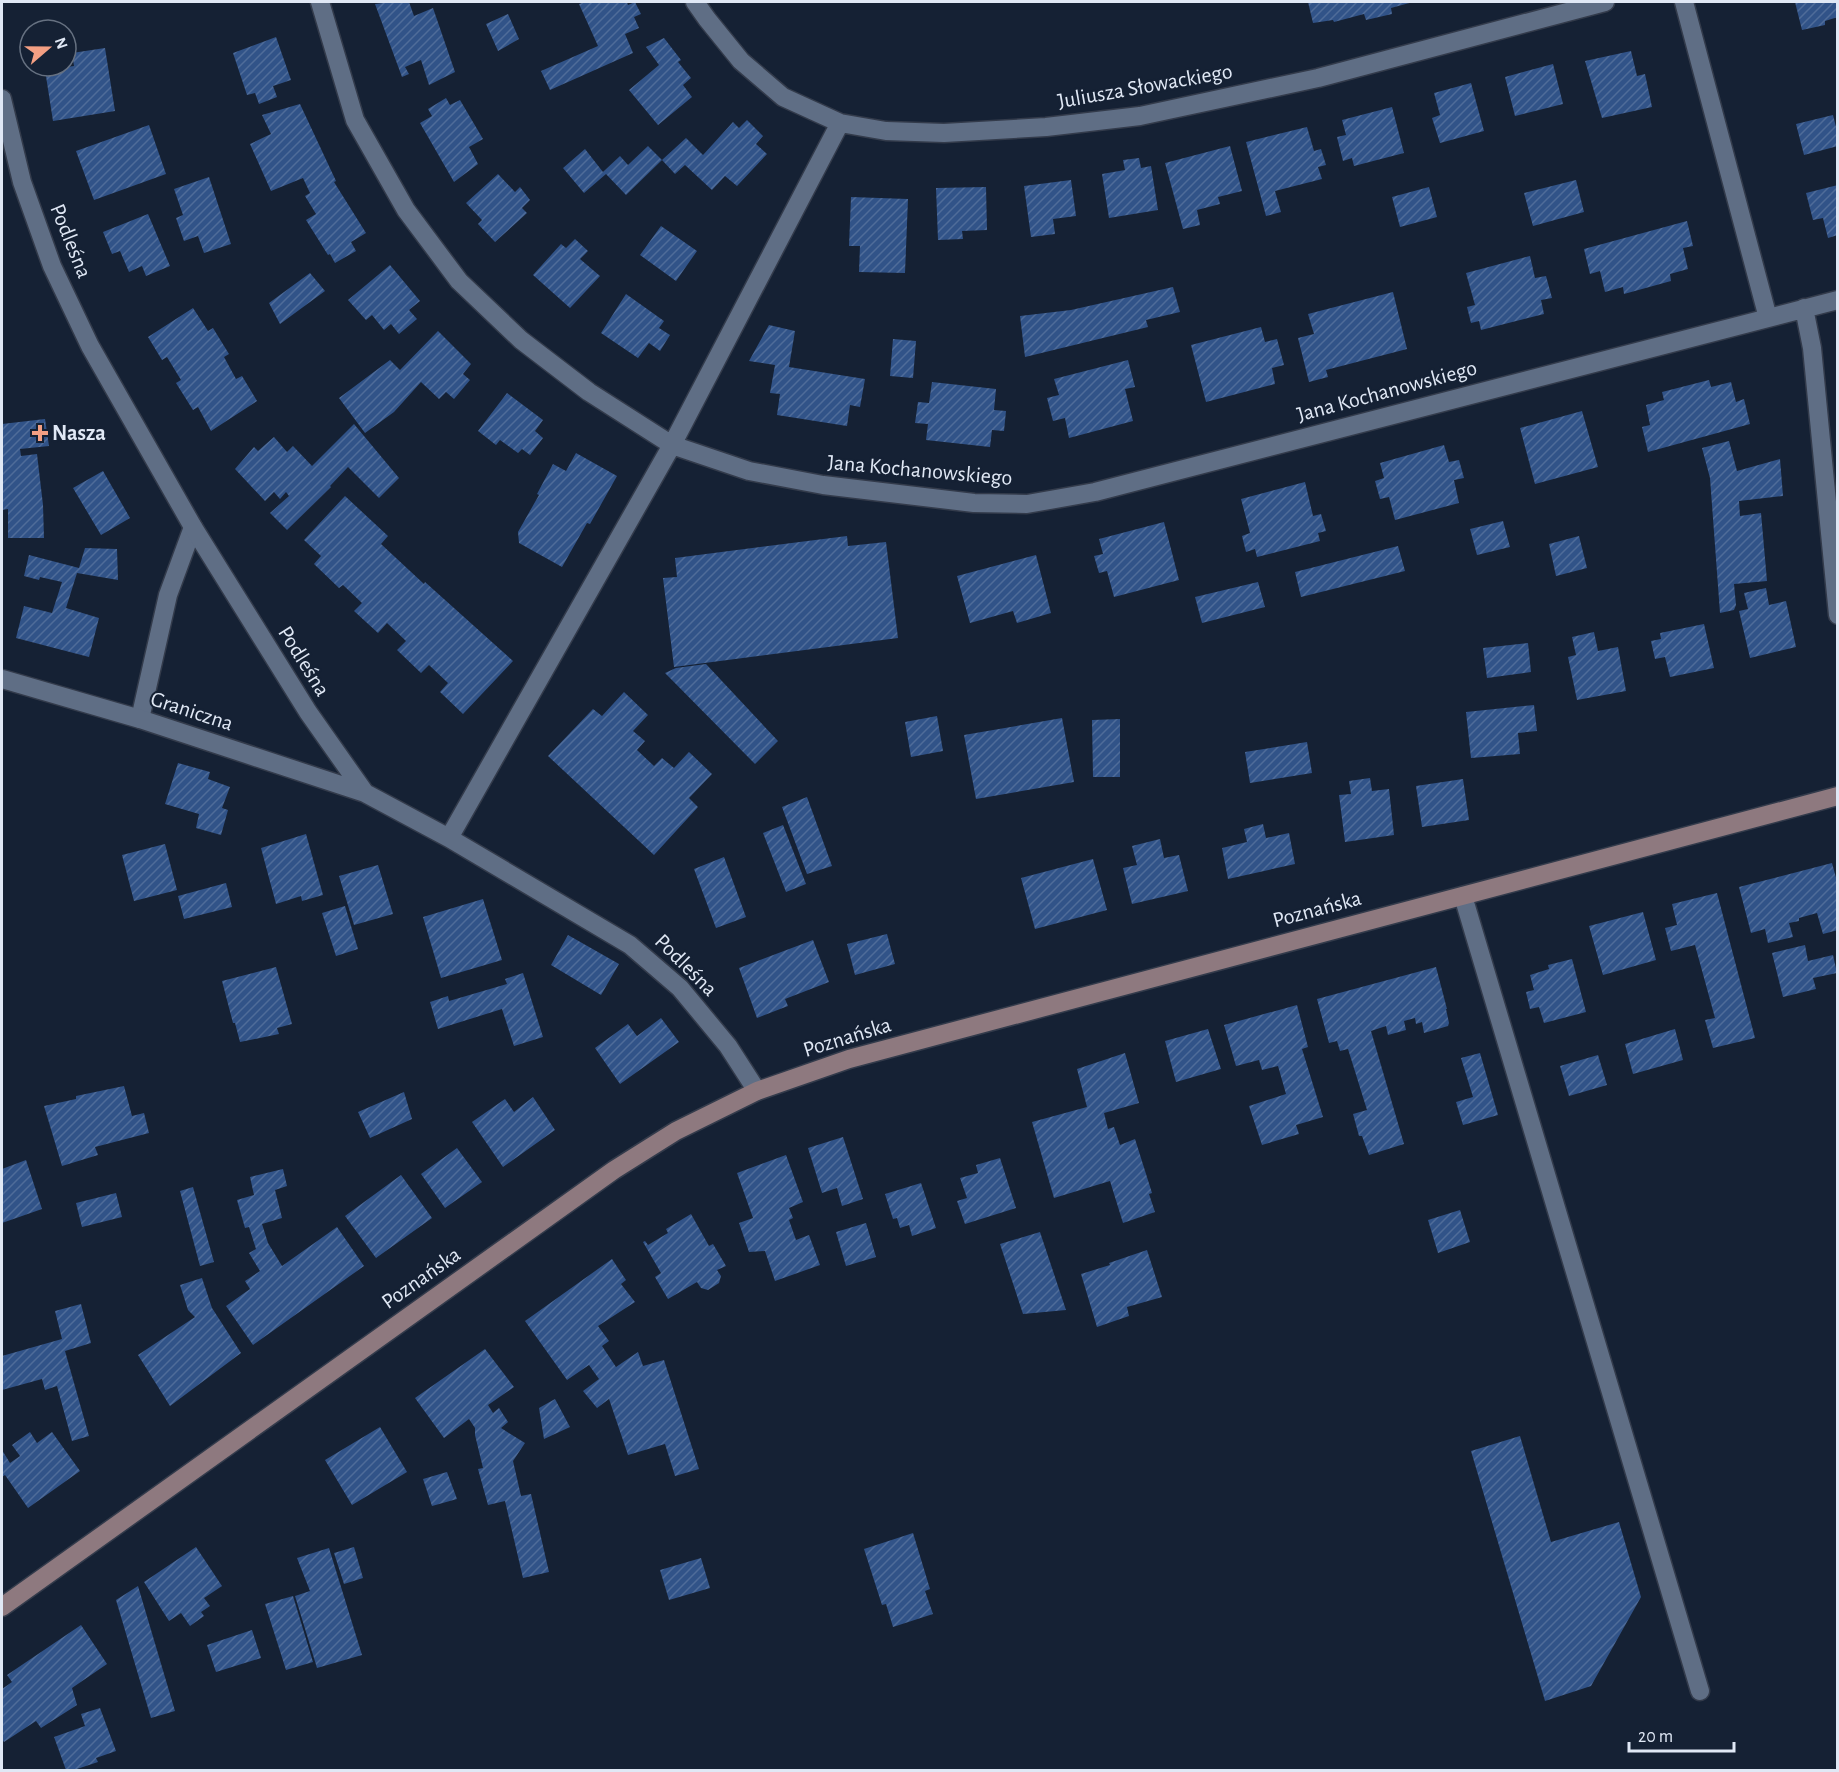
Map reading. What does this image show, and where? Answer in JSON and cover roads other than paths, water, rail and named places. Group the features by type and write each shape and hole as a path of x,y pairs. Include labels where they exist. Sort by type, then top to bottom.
{"street":[{"name":"Jana Kochanowskiego","path":"320,2 355,120 406,210 459,281 521,340 590,392 672,445 749,471 823,485 974,503 1027,504 1095,492 1838,300"},
{"name":"Juliusza Słowackiego","path":"695,2 741,61 783,97 840,123 886,130 944,133 1046,127 1140,116 1318,78 1605,2"},
{"path":"1684,2 1768,318"},
{"name":"Podleśna","path":"2,99 22,182 52,266 90,346 193,527 308,712 365,793 449,838 630,945 680,988 728,1046 757,1091"},
{"path":"449,838 672,445 840,123"},
{"path":"1804,309 1812,348 1838,615"},
{"path":"140,719 168,595 193,527"},
{"name":"Graniczna","path":"2,679 140,719 365,793"},
{"name":"Poznańska","path":"2,1607 614,1170 676,1131 757,1091 849,1059 1838,796"},
{"path":"1463,896 1700,1691"}],"place":[{"name":"Nasza","path":"40,433"}]}
